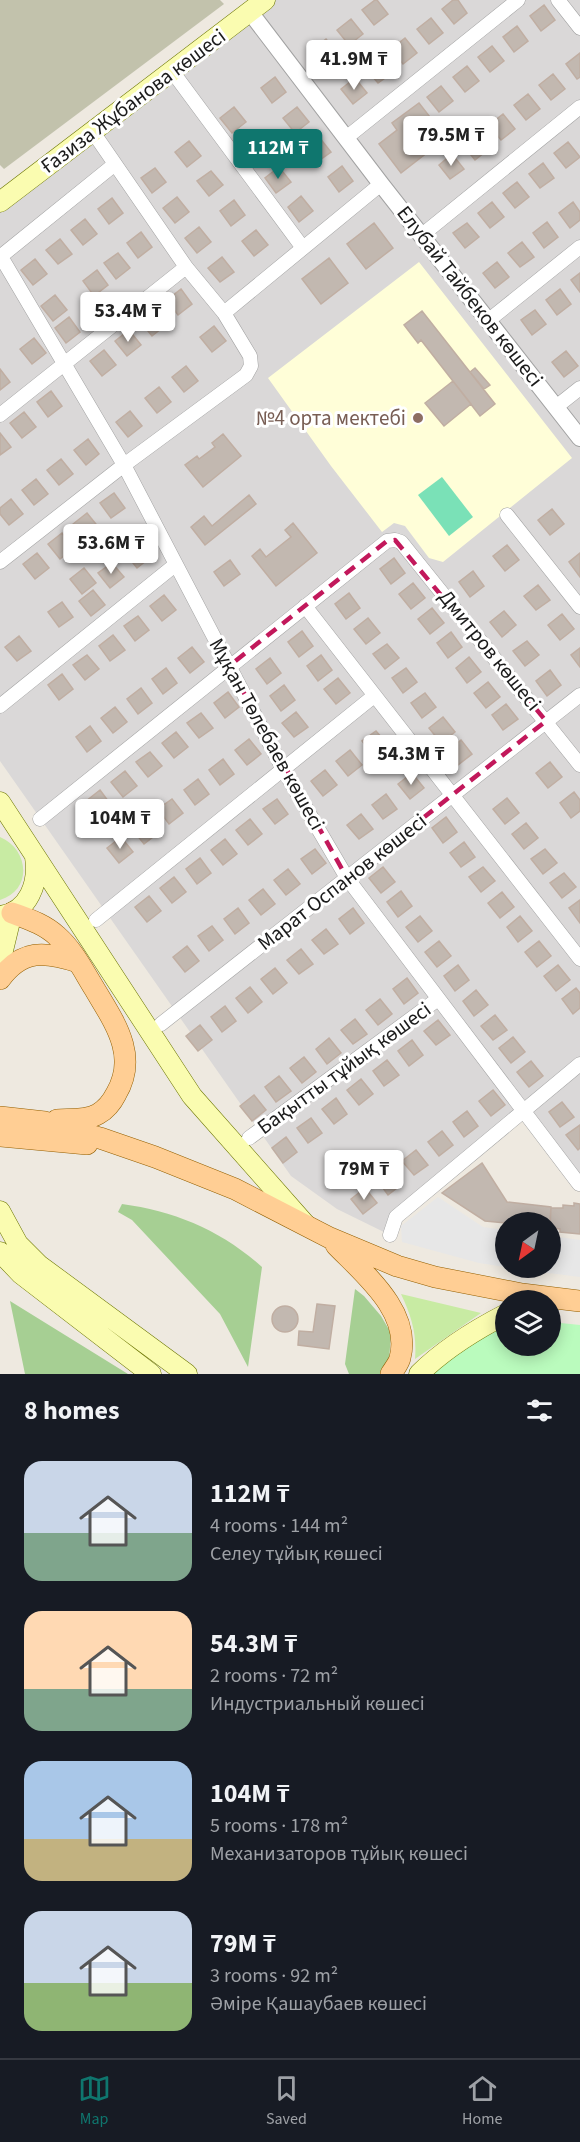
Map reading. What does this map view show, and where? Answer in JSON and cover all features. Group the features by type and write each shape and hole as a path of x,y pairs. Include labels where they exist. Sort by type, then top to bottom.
{"main road":[{"name":"Ғазиза Жұбанова көшесі","path":"0,202 257,6"},
{"path":"0,802 192,1096 308,1227"},
{"path":"0,827 16,833 30,848 37,869 30,897 6,915 0,963"},
{"path":"6,915 37,922 56,935 69,948 115,1023 125,1054 124,1077 114,1098 97,1114 45,1122"},
{"path":"0,979 9,967 26,957 43,953 78,962"},
{"path":"0,1117 45,1122 100,1137 235,1189 330,1238 397,1266 503,1290"},
{"path":"0,1136 82,1143 155,1157"},
{"path":"0,1211 18,1244 39,1265 187,1374"},
{"path":"330,1238 377,1288 396,1316 403,1342 400,1360 392,1374"},
{"path":"0,1252 21,1274 151,1374"},
{"path":"561,1300 580,1301"},
{"path":"418,1374 450,1348 495,1320"}],"street":[{"path":"346,138 518,0"},
{"path":"558,0 580,28"},
{"name":"Елубай Тайбеков көшесі","path":"257,6 346,138 580,438"},
{"path":"172,71 303,248"},
{"path":"422,235 580,107"},
{"path":"0,562 124,465 246,375 251,366 250,356 224,313 186,267 93,132"},
{"path":"0,256 115,164"},
{"path":"224,313 381,184"},
{"path":"489,320 580,247"},
{"name":"Мұқан Төлебаев көшесі","path":"0,256 124,465 283,769 347,878 579,1184"},
{"path":"0,415 186,267"},
{"path":"556,407 580,388"},
{"path":"507,515 580,607"},
{"name":"Дмитров көшесі","path":"305,606 387,541 401,542 580,765"},
{"path":"0,706 175,565"},
{"path":"40,819 305,606 580,959"},
{"name":"Марат Оспанов көшесі","path":"161,1024 580,695"},
{"path":"96,920 374,696"},
{"name":"Бақытты тұйық көшесі","path":"249,1138 438,999"},
{"path":"390,1235 396,1217 580,1064"}],"highlighted area":[{"path":"395,540 546,721 347,878 229,666 387,541"}],"shaded area":[{"path":"0,0 220,0 224,4 4,169 0,165"},
{"path":"265,0 580,0 580,1184 522,1110 396,1217 390,1235 337,1209 291,1176 0,761 0,202"},
{"name":"№4 орта мектебі","path":"419,262 572,458 443,562 429,558 405,526 394,523 382,532 268,378"},
{"path":"438,1197 483,1227 495,1229 495,1265 402,1242 401,1226"},
{"path":"561,1237 580,1240 580,1277 561,1275"}],"green space":[{"path":"442,477 473,517 449,536 418,495"},
{"path":"0,837 17,850 23,869 18,888 11,895 0,900"},
{"path":"122,1204 161,1212 197,1225 231,1243 262,1267 248,1367 220,1314 132,1220 118,1212"},
{"path":"355,1289 381,1316 391,1333 389,1361 381,1374 349,1374 345,1364"},
{"path":"401,1294 481,1313 415,1359 413,1326"},
{"path":"10,1301 128,1374 25,1374"},
{"path":"561,1323 580,1325 580,1374 428,1374 479,1338 495,1331 495,1356 561,1356"}],"building":[{"path":"375,0 388,14 374,25 362,10"},
{"path":"453,0 458,0 467,13 454,24 442,9"},
{"path":"544,5 555,20 541,31 530,16"},
{"path":"431,18 443,33 429,44 417,29"},
{"path":"351,19 363,34 349,45 337,30"},
{"path":"517,26 528,41 514,52 503,37"},
{"path":"405,38 417,53 403,64 391,49"},
{"path":"326,39 338,54 324,65 312,50"},
{"path":"492,46 504,61 490,72 478,57"},
{"path":"580,53 580,77 577,79 566,64"},
{"path":"380,58 392,73 378,83 366,69"},
{"path":"467,66 479,81 465,92 453,77"},
{"path":"553,74 565,89 551,100 539,85"},
{"path":"275,77 286,92 272,103 261,88"},
{"path":"355,78 367,93 353,104 341,89"},
{"path":"441,86 453,101 439,112 427,97"},
{"path":"528,94 540,109 526,120 514,105"},
{"path":"419,103 430,117 408,134 424,155 401,173 379,144 397,130 392,123"},
{"path":"234,107 246,122 232,133 220,118"},
{"path":"297,107 309,122 295,133 283,118"},
{"path":"503,114 515,129 501,140 489,125"},
{"path":"477,134 489,149 475,160 463,145"},
{"path":"257,137 268,152 254,163 243,148"},
{"path":"319,137 331,152 317,162 305,148"},
{"path":"189,141 201,156 187,167 175,152"},
{"path":"568,142 580,157 566,168 554,153"},
{"path":"452,154 464,169 450,179 439,165"},
{"path":"543,163 554,178 540,188 529,174"},
{"path":"342,166 353,181 339,192 328,177"},
{"path":"279,167 291,182 276,193 265,178"},
{"path":"155,168 166,182 152,193 141,178"},
{"path":"211,171 223,185 209,196 197,181"},
{"path":"517,182 529,197 515,208 503,193"},
{"path":"301,196 313,211 299,222 288,207"},
{"path":"177,197 189,212 175,223 163,208"},
{"path":"112,198 123,213 109,224 98,209"},
{"path":"234,200 245,215 231,226 220,211"},
{"path":"492,202 504,217 490,228 478,213"},
{"path":"573,202 580,212 580,220 570,228 559,213"},
{"path":"85,219 97,234 83,245 71,230"},
{"path":"547,222 558,237 544,248 533,233"},
{"path":"374,223 393,248 366,269 347,244"},
{"path":"467,223 479,237 465,248 453,233"},
{"path":"199,227 211,242 197,253 185,238"},
{"path":"256,230 268,245 254,256 242,241"},
{"path":"141,232 152,247 138,258 127,243"},
{"path":"60,239 72,254 58,264 46,250"},
{"path":"522,242 534,257 520,267 508,253"},
{"path":"118,253 130,268 116,279 104,263"},
{"path":"222,257 234,272 220,282 208,268"},
{"path":"329,258 348,283 321,304 302,279"},
{"path":"35,259 47,274 33,285 21,270"},
{"path":"497,262 509,277 495,288 483,273"},
{"path":"97,270 108,285 94,296 83,281"},
{"path":"580,273 580,292 571,280"},
{"path":"181,289 192,304 178,315 167,300"},
{"path":"560,289 571,304 557,315 546,300"},
{"path":"55,295 67,310 53,321 41,306"},
{"path":"154,310 166,325 152,336 140,321"},
{"path":"535,310 546,324 532,335 521,320"},
{"path":"422,311 495,404 480,416 421,340 418,343 404,325"},
{"path":"69,317 80,332 66,343 55,328"},
{"path":"214,326 226,341 212,352 200,337"},
{"path":"129,330 141,345 127,356 115,341"},
{"path":"34,338 46,353 32,364 20,349"},
{"path":"104,350 116,365 102,376 90,361"},
{"path":"566,351 578,366 564,377 552,362"},
{"path":"186,366 198,381 184,392 172,377"},
{"path":"475,368 490,385 484,389 470,372"},
{"path":"0,369 10,382 0,390"},
{"path":"453,381 471,404 444,426 425,403"},
{"path":"159,387 171,402 157,413 145,398"},
{"path":"51,391 62,406 48,417 37,402"},
{"path":"130,411 142,426 128,437 116,422"},
{"path":"24,412 36,427 22,438 10,423"},
{"path":"0,433 11,447 0,455"},
{"path":"223,434 241,456 203,487 185,465 197,456 199,459 215,447 212,443"},
{"path":"88,439 99,454 86,465 74,450"},
{"path":"61,459 73,474 59,485 47,470"},
{"path":"36,479 48,494 34,505 22,490"},
{"path":"114,493 125,508 111,518 100,503"},
{"path":"249,495 256,504 205,545 191,527 204,516 212,526"},
{"path":"11,499 23,514 9,525 0,514 0,508"},
{"path":"552,509 564,524 550,535 538,520"},
{"path":"87,513 99,528 85,539 73,524"},
{"path":"293,523 317,553 276,586 252,556 260,549 266,557 291,537 285,530"},
{"path":"62,533 74,548 60,559 48,544"},
{"path":"139,542 151,557 137,568 125,553"},
{"path":"507,545 519,560 505,571 493,556"},
{"path":"37,553 49,568 35,579 23,564"},
{"path":"580,553 580,577 569,562"},
{"path":"394,558 405,573 391,584 380,569"},
{"path":"230,560 240,574 224,586 214,572"},
{"path":"112,563 124,577 110,588 98,573"},
{"path":"84,568 96,583 82,594 70,579"},
{"path":"473,571 484,586 470,597 459,582"},
{"path":"413,583 425,598 411,609 399,594"},
{"path":"538,585 550,600 536,610 524,596"},
{"path":"93,590 105,605 91,616 79,601"},
{"path":"349,593 360,608 346,619 335,604"},
{"path":"164,595 176,610 162,621 150,606"},
{"path":"62,602 73,617 59,627 48,612"},
{"path":"432,608 444,623 430,634 418,619"},
{"path":"504,611 516,625 502,637 490,622"},
{"path":"562,614 574,629 560,640 548,625"},
{"path":"138,616 149,630 135,641 124,626"},
{"path":"368,618 380,633 366,644 354,629"},
{"path":"302,631 313,646 299,657 288,642"},
{"path":"451,632 462,647 448,658 437,643"},
{"path":"113,635 125,650 110,661 99,646"},
{"path":"19,636 31,651 17,661 5,647"},
{"path":"527,641 539,655 525,666 513,651"},
{"path":"387,644 399,658 385,669 373,654"},
{"path":"192,647 204,662 190,673 178,658"},
{"path":"580,648 580,667 571,655"},
{"path":"87,655 99,669 85,680 73,665"},
{"path":"321,655 332,670 318,681 307,666"},
{"path":"469,657 481,672 467,683 456,668"},
{"path":"270,658 281,673 267,684 256,669"},
{"path":"166,668 177,683 163,694 152,679"},
{"path":"406,668 417,682 403,693 392,678"},
{"path":"550,670 561,685 547,696 536,681"},
{"path":"62,674 73,689 59,700 48,685"},
{"path":"338,678 350,693 336,704 324,689"},
{"path":"488,682 500,697 486,708 474,693"},
{"path":"284,685 295,700 281,711 270,696"},
{"path":"141,688 152,703 138,714 127,699"},
{"path":"228,692 239,707 225,718 214,703"},
{"path":"425,693 436,707 422,718 411,703"},
{"path":"506,704 518,719 503,730 492,715"},
{"path":"115,707 127,722 113,733 101,718"},
{"path":"296,712 308,727 294,737 282,723"},
{"path":"201,713 213,728 199,738 187,723"},
{"path":"443,717 455,732 441,743 429,728"},
{"path":"90,726 101,741 87,752 76,737"},
{"path":"376,731 388,745 374,756 362,741"},
{"path":"176,732 188,747 174,758 162,743"},
{"path":"249,739 261,754 247,765 235,750"},
{"path":"461,740 472,754 458,765 447,751"},
{"path":"350,750 362,765 348,776 336,761"},
{"path":"150,752 162,766 148,777 136,762"},
{"path":"223,759 234,774 220,785 209,770"},
{"path":"550,762 562,777 548,788 536,773"},
{"path":"325,770 337,785 323,796 311,781"},
{"path":"125,771 137,786 123,797 111,782"},
{"path":"412,773 424,788 410,799 398,784"},
{"path":"198,779 209,794 195,805 184,790"},
{"path":"100,790 111,805 98,816 86,801"},
{"path":"574,792 580,800 580,811 571,818 560,803"},
{"path":"386,794 397,809 383,819 372,805"},
{"path":"507,798 519,813 505,824 493,809"},
{"path":"172,799 183,813 169,824 158,809"},
{"path":"277,799 288,814 275,824 263,809"},
{"path":"361,814 373,829 359,839 347,825"},
{"path":"446,817 457,832 443,843 432,828"},
{"path":"147,818 158,833 144,844 132,829"},
{"path":"250,819 262,834 248,845 236,830"},
{"path":"526,823 538,838 524,849 512,834"},
{"path":"121,837 133,852 119,863 107,848"},
{"path":"225,839 237,854 223,865 211,850"},
{"path":"464,842 475,857 461,867 450,853"},
{"path":"315,849 326,863 312,874 301,859"},
{"path":"545,849 557,863 543,874 531,859"},
{"path":"200,858 211,873 197,884 186,869"},
{"path":"383,867 395,882 381,893 369,878"},
{"path":"483,867 495,881 481,892 469,877"},
{"path":"288,869 300,884 286,895 274,880"},
{"path":"564,873 576,887 562,898 550,883"},
{"path":"174,877 186,892 172,903 160,888"},
{"path":"263,889 275,904 261,915 249,900"},
{"path":"401,891 412,906 398,917 387,902"},
{"path":"502,892 514,907 500,918 488,903"},
{"path":"149,896 161,911 147,922 135,907"},
{"path":"580,900 580,923 569,908"},
{"path":"238,908 249,923 235,934 224,919"},
{"path":"353,908 364,923 350,934 339,919"},
{"path":"420,916 432,931 418,942 406,927"},
{"path":"520,916 532,931 518,942 507,927"},
{"path":"212,926 223,940 209,951 198,936"},
{"path":"326,929 338,944 324,954 312,940"},
{"path":"439,941 451,956 437,967 425,952"},
{"path":"539,941 551,956 537,967 525,952"},
{"path":"187,946 199,961 185,972 173,957"},
{"path":"301,949 313,964 299,974 287,960"},
{"path":"458,965 469,980 455,991 444,976"},
{"path":"558,965 570,980 556,991 544,976"},
{"path":"275,968 287,983 273,994 261,979"},
{"path":"407,978 418,993 404,1004 393,989"},
{"path":"250,987 262,1002 248,1013 236,998"},
{"path":"576,988 580,993 580,1008 573,1014 562,999"},
{"path":"476,990 488,1005 474,1016 463,1001"},
{"path":"380,999 392,1014 378,1025 366,1010"},
{"path":"225,1006 236,1021 222,1032 211,1017"},
{"path":"495,1015 507,1030 493,1040 481,1026"},
{"path":"355,1019 367,1034 353,1044 341,1030"},
{"path":"438,1020 450,1035 436,1045 424,1031"},
{"path":"200,1025 212,1040 198,1051 186,1036"},
{"path":"513,1037 525,1052 511,1063 499,1048"},
{"path":"329,1038 341,1053 327,1064 316,1049"},
{"path":"412,1040 423,1055 409,1066 398,1051"},
{"path":"304,1057 316,1072 302,1083 290,1068"},
{"path":"387,1060 399,1075 384,1086 373,1071"},
{"path":"531,1061 543,1076 529,1087 517,1072"},
{"path":"279,1076 291,1091 276,1102 265,1087"},
{"path":"361,1079 373,1094 359,1105 347,1090"},
{"path":"493,1090 505,1105 491,1116 479,1101"},
{"path":"254,1095 266,1110 252,1121 240,1106"},
{"path":"336,1098 347,1114 334,1124 322,1109"},
{"path":"562,1102 574,1117 560,1127 549,1112"},
{"path":"467,1111 478,1126 464,1137 453,1122"},
{"path":"311,1118 322,1133 308,1143 297,1128"},
{"path":"580,1125 580,1148 578,1150 566,1135"},
{"path":"442,1131 453,1145 439,1156 428,1142"},
{"path":"286,1137 297,1152 283,1163 272,1148"},
{"path":"416,1150 428,1165 414,1175 402,1161"},
{"path":"482,1163 507,1202 551,1207 551,1212 495,1212 495,1222 485,1221 442,1193"},
{"path":"391,1169 402,1184 388,1195 377,1180"},
{"path":"365,1188 377,1203 363,1214 351,1199"},
{"path":"574,1203 580,1204 580,1234 561,1232 561,1212 551,1212 551,1208 563,1208 563,1205 574,1206"},
{"path":"317,1304 335,1306 329,1349 298,1345 299,1331 313,1332"},
{"path":"285,1306 294,1310 298,1319 294,1328 285,1332 276,1328 272,1319 276,1310"}],"place":[{"name":"№4 орта мектебі","path":"418,418"}]}
